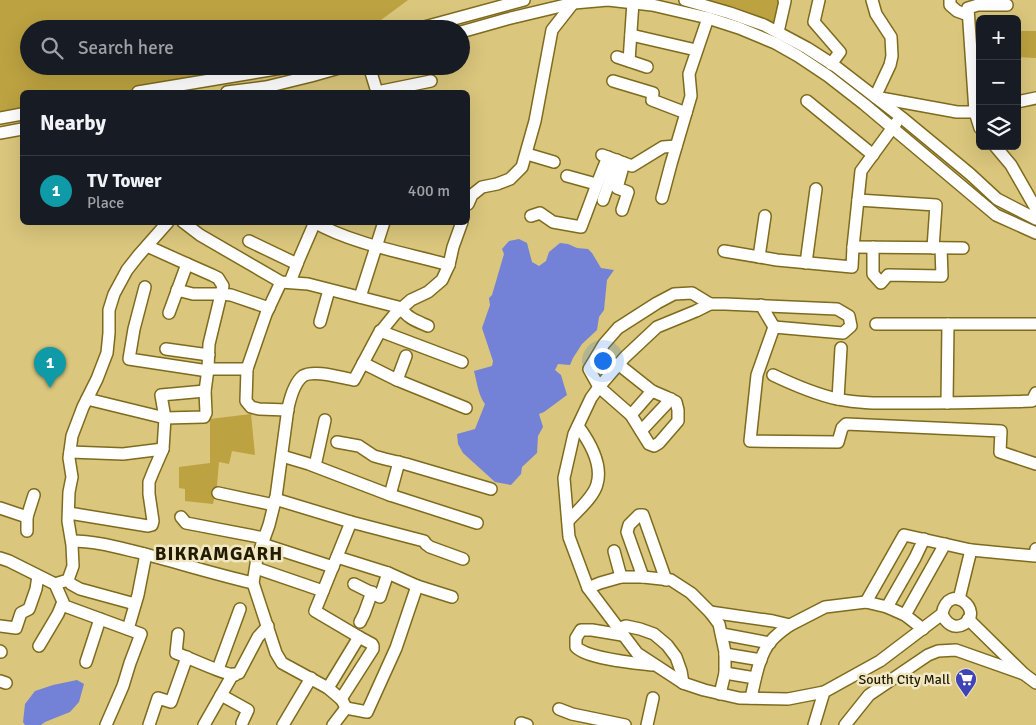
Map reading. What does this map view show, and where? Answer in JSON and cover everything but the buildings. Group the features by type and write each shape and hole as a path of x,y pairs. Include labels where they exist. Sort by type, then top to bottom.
{"street":[{"path":"450,20 524,0"},
{"path":"470,29 568,2 608,0 652,5 708,18 760,36 798,56 828,76 996,215 1035,231"},
{"path":"685,0 764,25 807,48 901,117 997,199 1036,219"},
{"path":"778,32 785,0"},
{"path":"819,0 814,22 840,52 831,64"},
{"path":"872,0 876,14 891,37 892,47 890,65 874,97"},
{"path":"950,0 950,5 957,11 968,15"},
{"path":"470,198 482,188 510,179 522,167 535,121 552,30 568,2"},
{"path":"629,61 633,2"},
{"path":"976,105 968,8 978,5 1008,5"},
{"path":"662,198 691,96 688,74 708,18"},
{"path":"631,35 696,50"},
{"path":"617,57 647,67"},
{"path":"150,90 240,75"},
{"path":"267,90 314,75"},
{"path":"372,75 376,90"},
{"path":"387,90 431,81"},
{"path":"613,82 653,93 652,100 686,113"},
{"path":"874,97 956,112 976,111"},
{"path":"1021,101 1036,98"},
{"path":"807,102 873,155"},
{"path":"0,118 20,114"},
{"path":"724,251 806,263 852,267 861,171 901,117"},
{"path":"0,133 20,128"},
{"path":"612,159 632,166 663,147 676,146"},
{"path":"998,150 1011,165 1036,210"},
{"path":"527,154 554,162"},
{"path":"531,216 540,214 553,222 581,227 596,184 612,159"},
{"path":"603,200 612,159"},
{"path":"612,159 617,188 628,192 622,210"},
{"path":"963,188 970,174"},
{"path":"567,176 596,184"},
{"path":"806,263 816,189"},
{"path":"858,200 936,204 937,248 942,276 888,275 882,283 873,274 873,247"},
{"path":"759,257 765,216"},
{"path":"68,580 73,566 72,541 68,521 69,492 72,477 69,458 72,436 107,353 109,310 114,294 128,270 165,225"},
{"path":"187,225 200,235 286,282 308,284 402,308"},
{"path":"288,410 251,407 246,400 247,369 269,308 297,264 313,225"},
{"path":"318,225 330,232 376,246 449,264"},
{"path":"360,297 383,225"},
{"path":"417,586 396,648 367,712 343,704 328,688 282,663 276,652 253,583 274,502 292,394 303,376 312,373 354,380 380,331 411,300 428,292 442,280 461,225"},
{"path":"249,242 297,264"},
{"path":"87,399 165,418 204,417 206,413 205,391 209,344 222,294 222,286 218,278 147,246"},
{"path":"853,246 964,248"},
{"path":"169,312 187,264"},
{"path":"145,287 134,329 129,359 208,370 247,369"},
{"path":"177,290 193,294 231,295 269,308"},
{"path":"320,322 329,290"},
{"path":"618,364 652,391 676,402 678,421 659,443 654,446 649,444 631,415 599,387 589,369 604,344 618,328 657,303 674,294 692,293 710,304"},
{"path":"774,327 842,334 851,326 849,316 837,308 710,304 657,327 618,364 591,398 574,434 564,478 569,537 588,588 637,653 683,683 740,698 788,699 824,692 880,662 942,614"},
{"path":"761,305 774,327"},
{"path":"402,308 404,313 428,326"},
{"path":"876,324 1036,324"},
{"path":"947,403 948,324"},
{"path":"774,327 757,375 750,441 838,442 842,428 846,424 1002,431 1000,452 1036,464"},
{"path":"380,331 462,362"},
{"path":"838,399 841,348"},
{"path":"166,349 209,355"},
{"path":"397,380 406,356"},
{"path":"364,363 397,380 466,408"},
{"path":"773,375 800,387 838,399 861,402 983,404 1032,401 1036,392"},
{"path":"69,513 148,526 152,525 154,521 149,494 149,482 163,449 165,418 161,395 205,391"},
{"path":"631,415 652,391"},
{"path":"642,431 670,399"},
{"path":"315,466 325,420"},
{"path":"568,521 589,498 597,485 599,471 590,443 578,426"},
{"path":"338,442 359,446 374,456 492,488"},
{"path":"70,452 122,454 163,449"},
{"path":"282,456 315,466 390,495 477,523"},
{"path":"390,495 399,462"},
{"path":"218,493 274,502 424,541 430,547 463,559"},
{"path":"27,531 27,516 34,495"},
{"path":"0,508 27,516"},
{"path":"642,577 627,532 629,525 639,516 643,515 666,580"},
{"path":"181,517 186,523 263,541 335,562 388,573 417,586 452,597"},
{"path":"333,725 373,649 372,644 315,611 352,522"},
{"path":"866,602 904,535 970,550 1035,556 1036,549"},
{"path":"886,607 924,539"},
{"path":"72,541 84,541 144,554 253,583"},
{"path":"905,615 945,544"},
{"path":"959,598 970,550"},
{"path":"614,551 621,578"},
{"path":"128,629 145,559 144,554"},
{"path":"0,558 55,584 63,602 39,646"},
{"path":"256,568 323,591"},
{"path":"354,584 380,597 388,573"},
{"path":"0,626 16,628 21,613 29,609 38,576"},
{"path":"588,588 621,578 642,577 671,580 691,593 710,612 719,624 722,634 725,673 720,694"},
{"path":"55,584 68,580"},
{"path":"68,580 74,587 135,604"},
{"path":"360,622 372,592"},
{"path":"959,598 966,603 970,611 968,619 964,624 957,626 950,625 945,621 942,614 944,606 950,600 959,598"},
{"path":"751,698 761,660 770,643 790,625 825,607 866,602 886,607 905,615 923,629"},
{"path":"62,605 141,634 106,725"},
{"path":"218,670 240,609"},
{"path":"710,612 790,625"},
{"path":"86,662 100,619"},
{"path":"968,619 1024,674 1036,683"},
{"path":"178,634 176,653 218,670 236,674 239,673 258,637 268,626"},
{"path":"654,665 626,662 581,651 576,647 576,638 581,630 620,632 626,626 654,634 667,645 676,657 683,683"},
{"path":"722,634 770,643"},
{"path":"328,688 359,637"},
{"path":"845,725 869,695 928,655 938,652 956,650 1024,674"},
{"path":"725,654 761,660"},
{"path":"149,725 158,698 171,702 187,658"},
{"path":"725,673 755,678"},
{"path":"204,725 232,674"},
{"path":"283,725 311,678"},
{"path":"814,725 824,692"},
{"path":"221,695 248,710 242,723"},
{"path":"647,725 653,698"},
{"path":"559,709 571,719 625,725"}],"shaded area":[{"path":"0,0 408,0 381,20 20,20 20,75 256,75 160,90 20,90 20,112 0,117"},
{"path":"702,0 781,0 775,33"},
{"path":"1021,31 1036,31 1036,58 1021,57"},
{"path":"251,414 255,455 232,451 229,464 219,462 213,504 185,501 185,489 179,488 179,467 210,463 210,419"}],"water":[{"path":"519,239 527,243 532,262 539,266 546,261 549,252 560,243 588,249 601,268 614,270 607,280 604,310 599,317 597,330 582,344 570,365 558,364 555,370 561,375 567,395 539,414 543,427 538,436 537,453 522,467 521,474 511,485 495,482 463,453 458,444 457,434 475,429 485,404 479,393 474,371 492,366 493,361 482,328 490,305 489,298 492,295 504,254 502,249 509,241"},
{"path":"77,680 84,684 79,702 70,712 41,725 25,725 23,722 25,704 35,691"}],"place":[{"name":"TV Tower","path":"50,388"},
{"name":"South City Mall","path":"966,698"}],"district":[{"name":"BIKRAMGARH","path":"219,553"}]}
